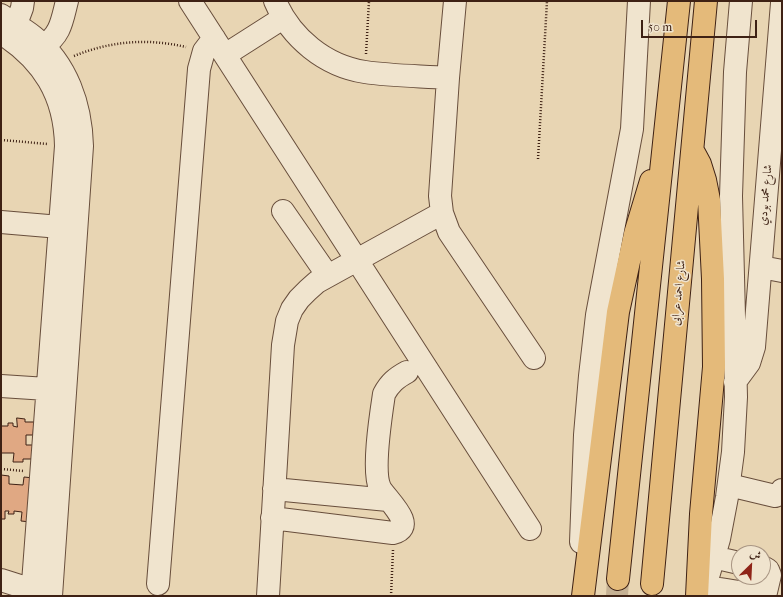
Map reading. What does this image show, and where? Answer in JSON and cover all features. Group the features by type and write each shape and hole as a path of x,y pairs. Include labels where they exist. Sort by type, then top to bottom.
{"highway":[{"path":"618,579 679,1"},
{"name":"شارع احمد عرابى","path":"652,584 706,1"},
{"path":"583,596 618,312 635,234 648,190 664,146"},
{"path":"692,150 700,164 709,200 713,279 714,366 701,514 701,593"}],"street":[{"path":"6,24 22,8 23,1"},
{"path":"44,46 52,41 59,32 67,1"},
{"path":"190,1 214,48 357,260 530,530"},
{"path":"455,1 440,196 442,213 449,232 534,358"},
{"path":"579,596 585,435 590,376 597,315 632,129 639,1"},
{"path":"741,1 735,72 731,196 736,397 733,452 729,485 719,540 701,593 763,594 766,592 768,585"},
{"path":"158,584 200,60 214,48 279,9 299,38 318,54 341,66 365,72 448,78"},
{"name":"شارع محمد بودي","path":"735,382 749,363 754,347 782,16"},
{"path":"6,24 35,38 44,46 57,63 65,75 74,96 82,131 82,146 63,303 41,594"},
{"path":"6,24 15,42 35,60 50,82 56,94 64,119 66,146 60,227 63,303 47,389 40,472 41,594"},
{"path":"283,211 328,276"},
{"path":"268,596 283,345 287,320 299,298 317,282 442,213"},
{"path":"1,222 60,227"},
{"path":"761,267 782,271"},
{"path":"272,518 393,533 401,530 403,527 402,518 380,488 376,471 384,394 394,379 407,372"},
{"path":"1,386 47,389"},
{"path":"729,485 775,496 778,496 782,490"},
{"path":"274,489 388,500"},
{"path":"714,557 731,561"},
{"path":"1,580 41,594"}],"path":[{"path":"365,72 370,1"},
{"path":"538,159 547,1"},
{"path":"57,63 93,48 130,42 168,43 214,48"},
{"path":"1,140 66,146"},
{"path":"1,469 40,472"},
{"path":"391,596 393,533"}],"building":[{"path":"17,418 25,419 25,422 34,422 33,435 26,435 26,445 33,445 32,459 23,459 23,462 13,462 14,453 1,453 1,426 8,426 8,423 13,423 13,426 17,427"},
{"path":"1,475 9,476 9,484 23,485 24,477 34,478 31,522 21,521 22,512 14,511 14,514 8,514 9,511 5,511 5,519 1,519"}],"tunnel":[{"path":"617,596 618,579"}]}
